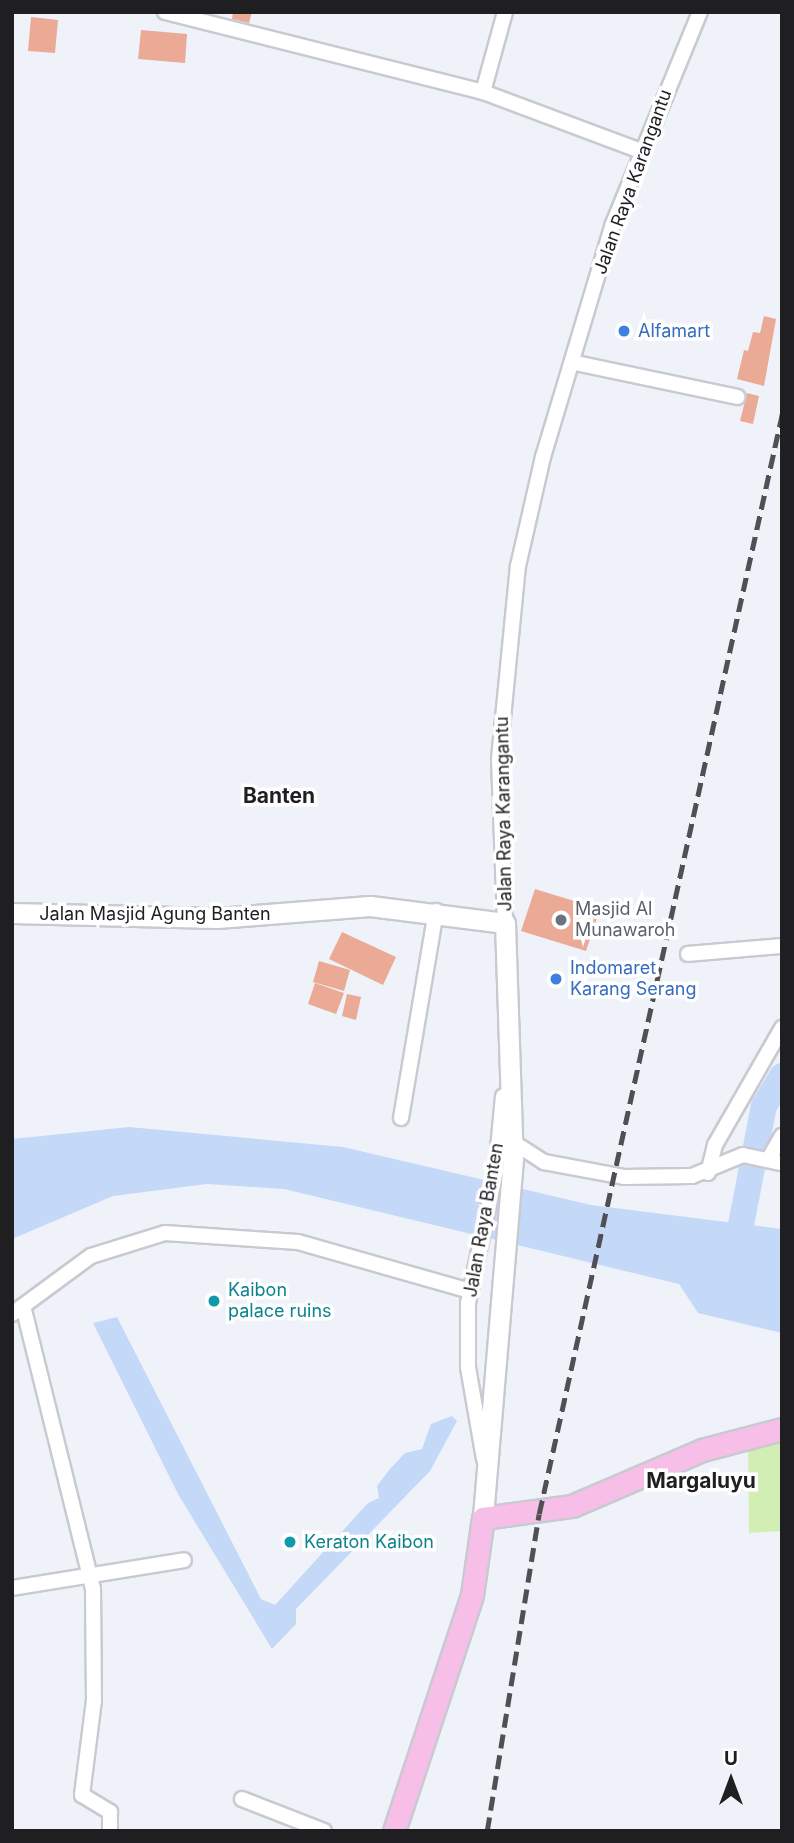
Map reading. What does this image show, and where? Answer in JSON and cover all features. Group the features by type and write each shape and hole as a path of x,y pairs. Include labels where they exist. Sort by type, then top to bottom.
{"main road":[{"name":"Jalan Masjid Agung Banten","path":"12,912 217,918 347,907 436,911 505,923"},
{"name":"Jalan Raya Karangantu","path":"504,1269 504,1172 513,1142 505,923"},
{"name":"Jalan Raya Banten","path":"394,1831 458,1645 474,1585 483,1518 504,1269"},
{"path":"483,1518 572,1506 702,1450 782,1429"}],"street":[{"path":"165,12 483,92 641,151"},
{"path":"483,92 505,12"},
{"name":"Jalan Raya Karangantu","path":"505,923 499,759 509,638 543,457 576,363 599,270 641,151 700,12"},
{"path":"576,363 737,397"},
{"path":"401,1118 436,911"},
{"path":"688,954 782,946"},
{"name":"Jalan Raya Banten","path":"487,1471 468,1367 470,1292 480,1248 504,1172 508,1010"},
{"path":"708,1173 715,1145 782,1027"},
{"path":"513,1142 544,1162 613,1176 708,1173 743,1156 772,1161 782,1136"},
{"path":"110,1831 113,1816 82,1795 94,1700 90,1577 18,1310 91,1256 165,1233 298,1242 470,1292"},
{"path":"12,1588 184,1560"},
{"path":"242,1799 324,1831"}],"green space":[{"path":"782,1436 782,1531 749,1533 748,1442"}],"water":[{"path":"129,1127 343,1147 591,1205 782,1229 782,1333 698,1313 679,1284 284,1189 207,1184 113,1196 12,1239 12,1139"},
{"path":"117,1317 261,1599 275,1605 368,1503 379,1498 377,1486 405,1453 422,1449 431,1424 452,1416 457,1421 430,1471 296,1609 296,1624 272,1649 178,1494 93,1323"}],"building":[{"path":"233,12 252,12 249,23 232,19"},
{"path":"31,17 58,20 55,53 28,51"},
{"path":"141,30 187,34 185,63 138,59"},
{"path":"764,316 776,319 764,386 737,379 744,350 748,351 753,332 760,333"},
{"path":"747,393 759,396 753,424 740,421"},
{"name":"Masjid Al Munawaroh","path":"535,889 600,909 586,951 521,931"},
{"path":"342,932 396,957 383,985 329,959"},
{"path":"319,961 350,970 344,991 313,982"},
{"path":"315,983 344,993 336,1014 308,1004"},
{"path":"347,994 361,997 356,1020 342,1016"}],"waterway":[{"path":"735,1256 764,1106 782,1076"}],"railway":[{"path":"487,1831 539,1514 782,414"}],"place":[{"name":"Alfamart","path":"624,331"},
{"name":"Masjid Al Munawaroh","path":"561,920"},
{"name":"Indomaret Karang Serang","path":"556,979"},
{"name":"Kaibon palace ruins","path":"214,1301"},
{"name":"Keraton Kaibon","path":"290,1542"}],"district":[{"name":"Banten","path":"279,796"},
{"name":"Margaluyu","path":"701,1481"}]}
